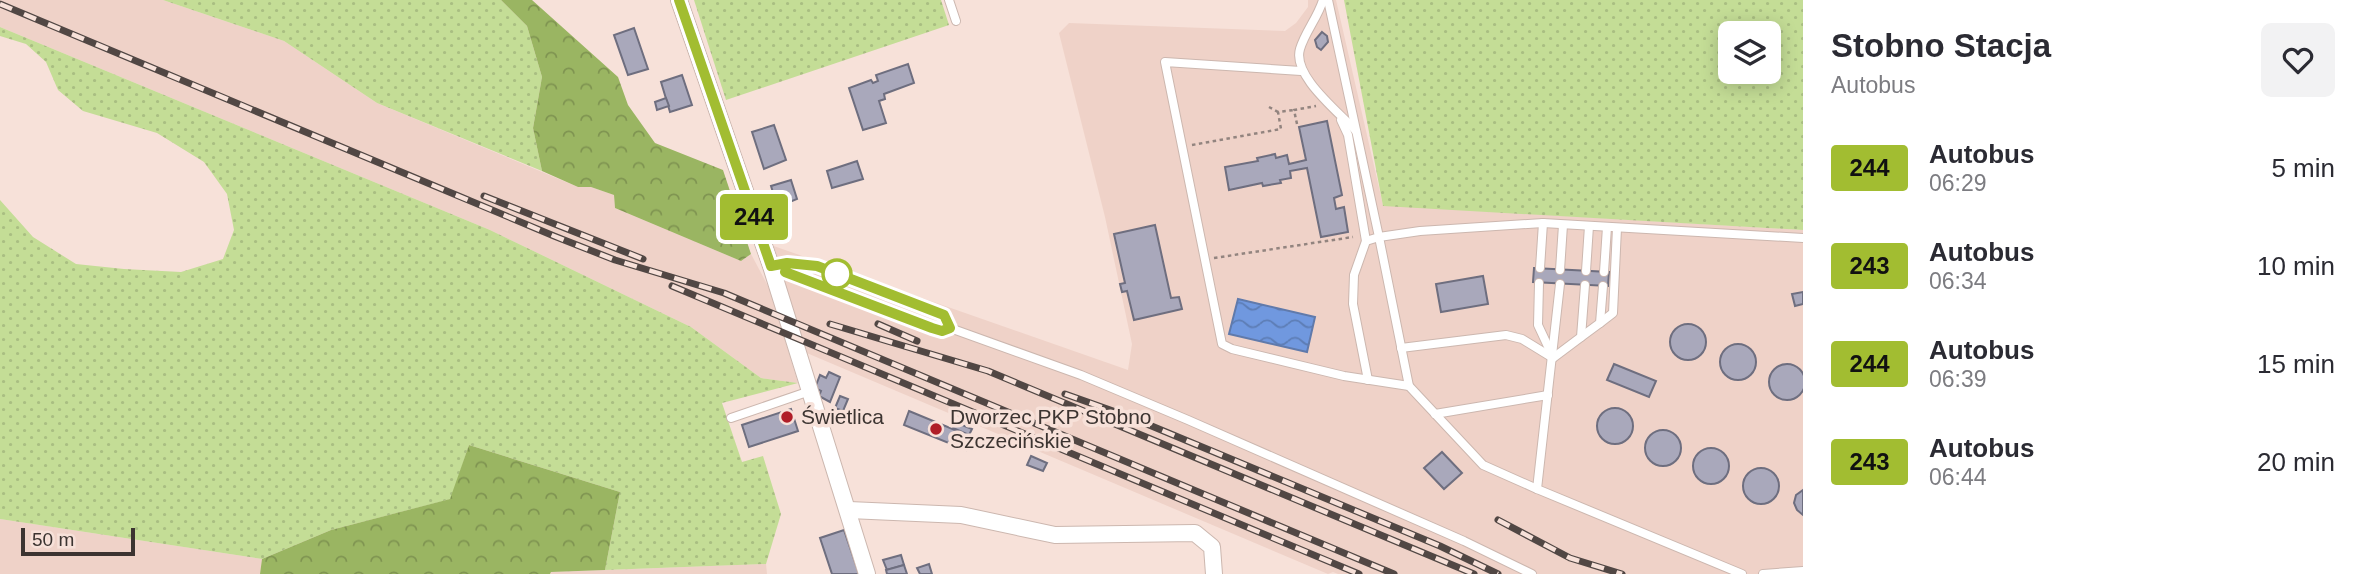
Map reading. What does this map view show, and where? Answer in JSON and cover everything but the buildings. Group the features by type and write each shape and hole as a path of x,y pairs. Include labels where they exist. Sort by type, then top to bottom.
{"street":[{"path":"679,0 771,266 867,574"},
{"path":"849,510 961,515 1055,535 1195,533 1212,547 1214,574"}],"lane":[{"path":"949,0 956,21"},
{"path":"1326,0 1300,49 1301,71 1311,85 1357,131"},
{"path":"1326,0 1357,131 1409,386 1483,465 1742,574"},
{"path":"1301,71 1165,62 1222,344 1231,349 1368,380 1409,386"},
{"path":"1332,105 1349,135 1366,241 1354,275 1353,304 1368,380"},
{"path":"1366,241 1420,231 1543,223 1803,238"},
{"path":"1540,268 1543,223"},
{"path":"1560,270 1563,225"},
{"path":"1586,271 1589,226"},
{"path":"1604,272 1607,227"},
{"path":"1553,358 1613,313 1617,228"},
{"path":"771,266 799,263 817,266 944,315 950,328"},
{"path":"771,266 932,328 942,331 950,328 1081,375 1464,541 1532,574"},
{"path":"1539,283 1538,325 1553,358"},
{"path":"1537,489 1560,284"},
{"path":"1581,337 1585,285"},
{"path":"1600,323 1603,286"},
{"path":"1401,348 1506,335 1522,339 1553,358"},
{"path":"731,418 810,391"},
{"path":"1435,414 1548,396"},
{"path":"1763,574 1803,571"}],"path":[{"path":"1269,107 1278,111 1317,105"},
{"path":"1294,110 1297,124"},
{"path":"1182,146 1281,129 1278,111"},
{"path":"1204,259 1354,236 1356,228"}],"shaded area":[{"path":"0,0 163,0 284,41 377,103 578,187 591,187 614,195 615,208 741,261 751,254 769,288 798,383 761,378 691,327 490,230 0,27"},
{"path":"1308,0 1336,0 1383,205 1803,230 1803,574 1328,574 802,351 768,244 1128,370 1132,344 1105,217 1059,33 1069,23 1285,31 1296,23 1308,7"},
{"path":"0,519 262,559 260,574 0,574"},
{"path":"766,564 767,574 550,574 551,572"}],"green space":[{"path":"163,0 501,0 527,26 542,77 533,128 542,171 377,103 284,41"},
{"path":"501,0 532,0 618,77 628,105 655,143 723,170 751,254 741,261 615,208 614,195 591,187 578,187 542,171 533,128 542,77 527,26"},
{"path":"694,0 941,0 949,25 726,100"},
{"path":"1344,0 1803,0 1803,230 1383,206"},
{"path":"0,27 490,230 691,327 761,378 798,383 722,403 742,462 763,456 781,514 766,564 605,570 620,492 469,445 451,499 331,530 262,559 0,519 0,200 33,237 76,264 181,272 223,259 234,230 227,194 204,162 157,133 83,111 58,90 46,62 26,44 0,36"},
{"path":"469,445 620,492 605,570 550,574 260,574 262,559 331,530 450,499"}],"water":[{"path":"1238,299 1315,317 1307,352 1229,334"}],"railway":[{"path":"0,4 554,236 615,260 724,293 1394,574"},
{"path":"484,196 643,259"},
{"path":"672,286 1359,574"},
{"path":"830,324 988,371 1474,574"},
{"path":"878,324 917,341"},
{"path":"1065,394 1130,417 1440,546 1498,574"},
{"path":"1498,520 1570,558 1622,574"}],"bus line":[{"name":"244","path":"679,0 771,266 787,263 817,266 944,315 950,328 942,331 932,328 785,272"}],"place":[{"name":"Świetlica","path":"787,417"},
{"name":"Dworzec PKP Stobno Szczecińskie","path":"936,429"}]}
